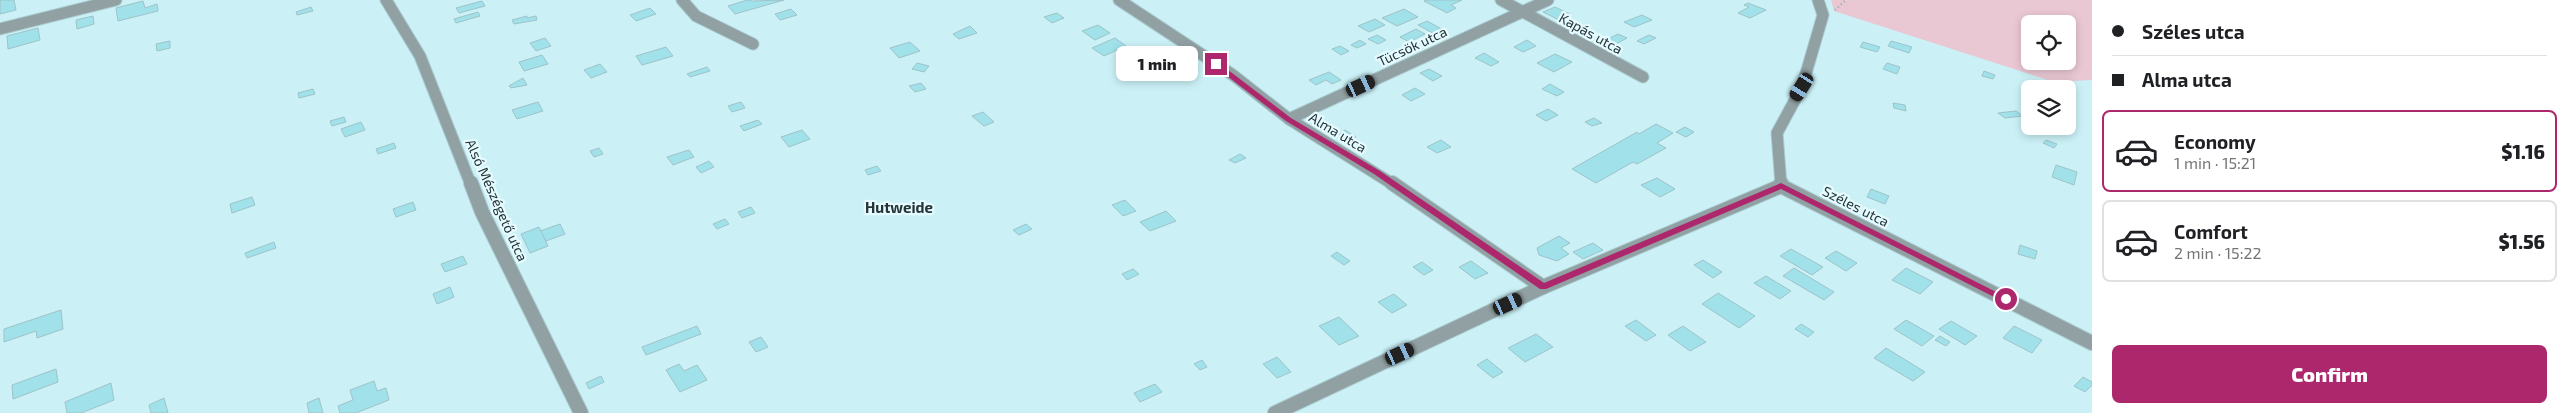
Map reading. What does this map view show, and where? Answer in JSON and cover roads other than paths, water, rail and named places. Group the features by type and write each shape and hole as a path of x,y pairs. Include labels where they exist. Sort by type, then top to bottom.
{"street":[{"path":"0,29 116,0"},
{"name":"Alsó Mészégető utca","path":"386,0 420,56 482,212 581,413"},
{"path":"682,0 696,16 753,44"},
{"name":"Alma utca","path":"1119,0 1233,75 1288,120 1377,173 1543,287"},
{"name":"Kapás utca","path":"1501,0 1643,77"},
{"name":"Tücsök utca","path":"1288,120 1548,0"},
{"path":"1275,413 1543,287 1781,186 1777,133 1802,87 1823,15 1818,0"},
{"name":"Széles utca","path":"1781,186 2092,343"}],"district":[{"name":"Hutweide","path":"899,207"}]}
